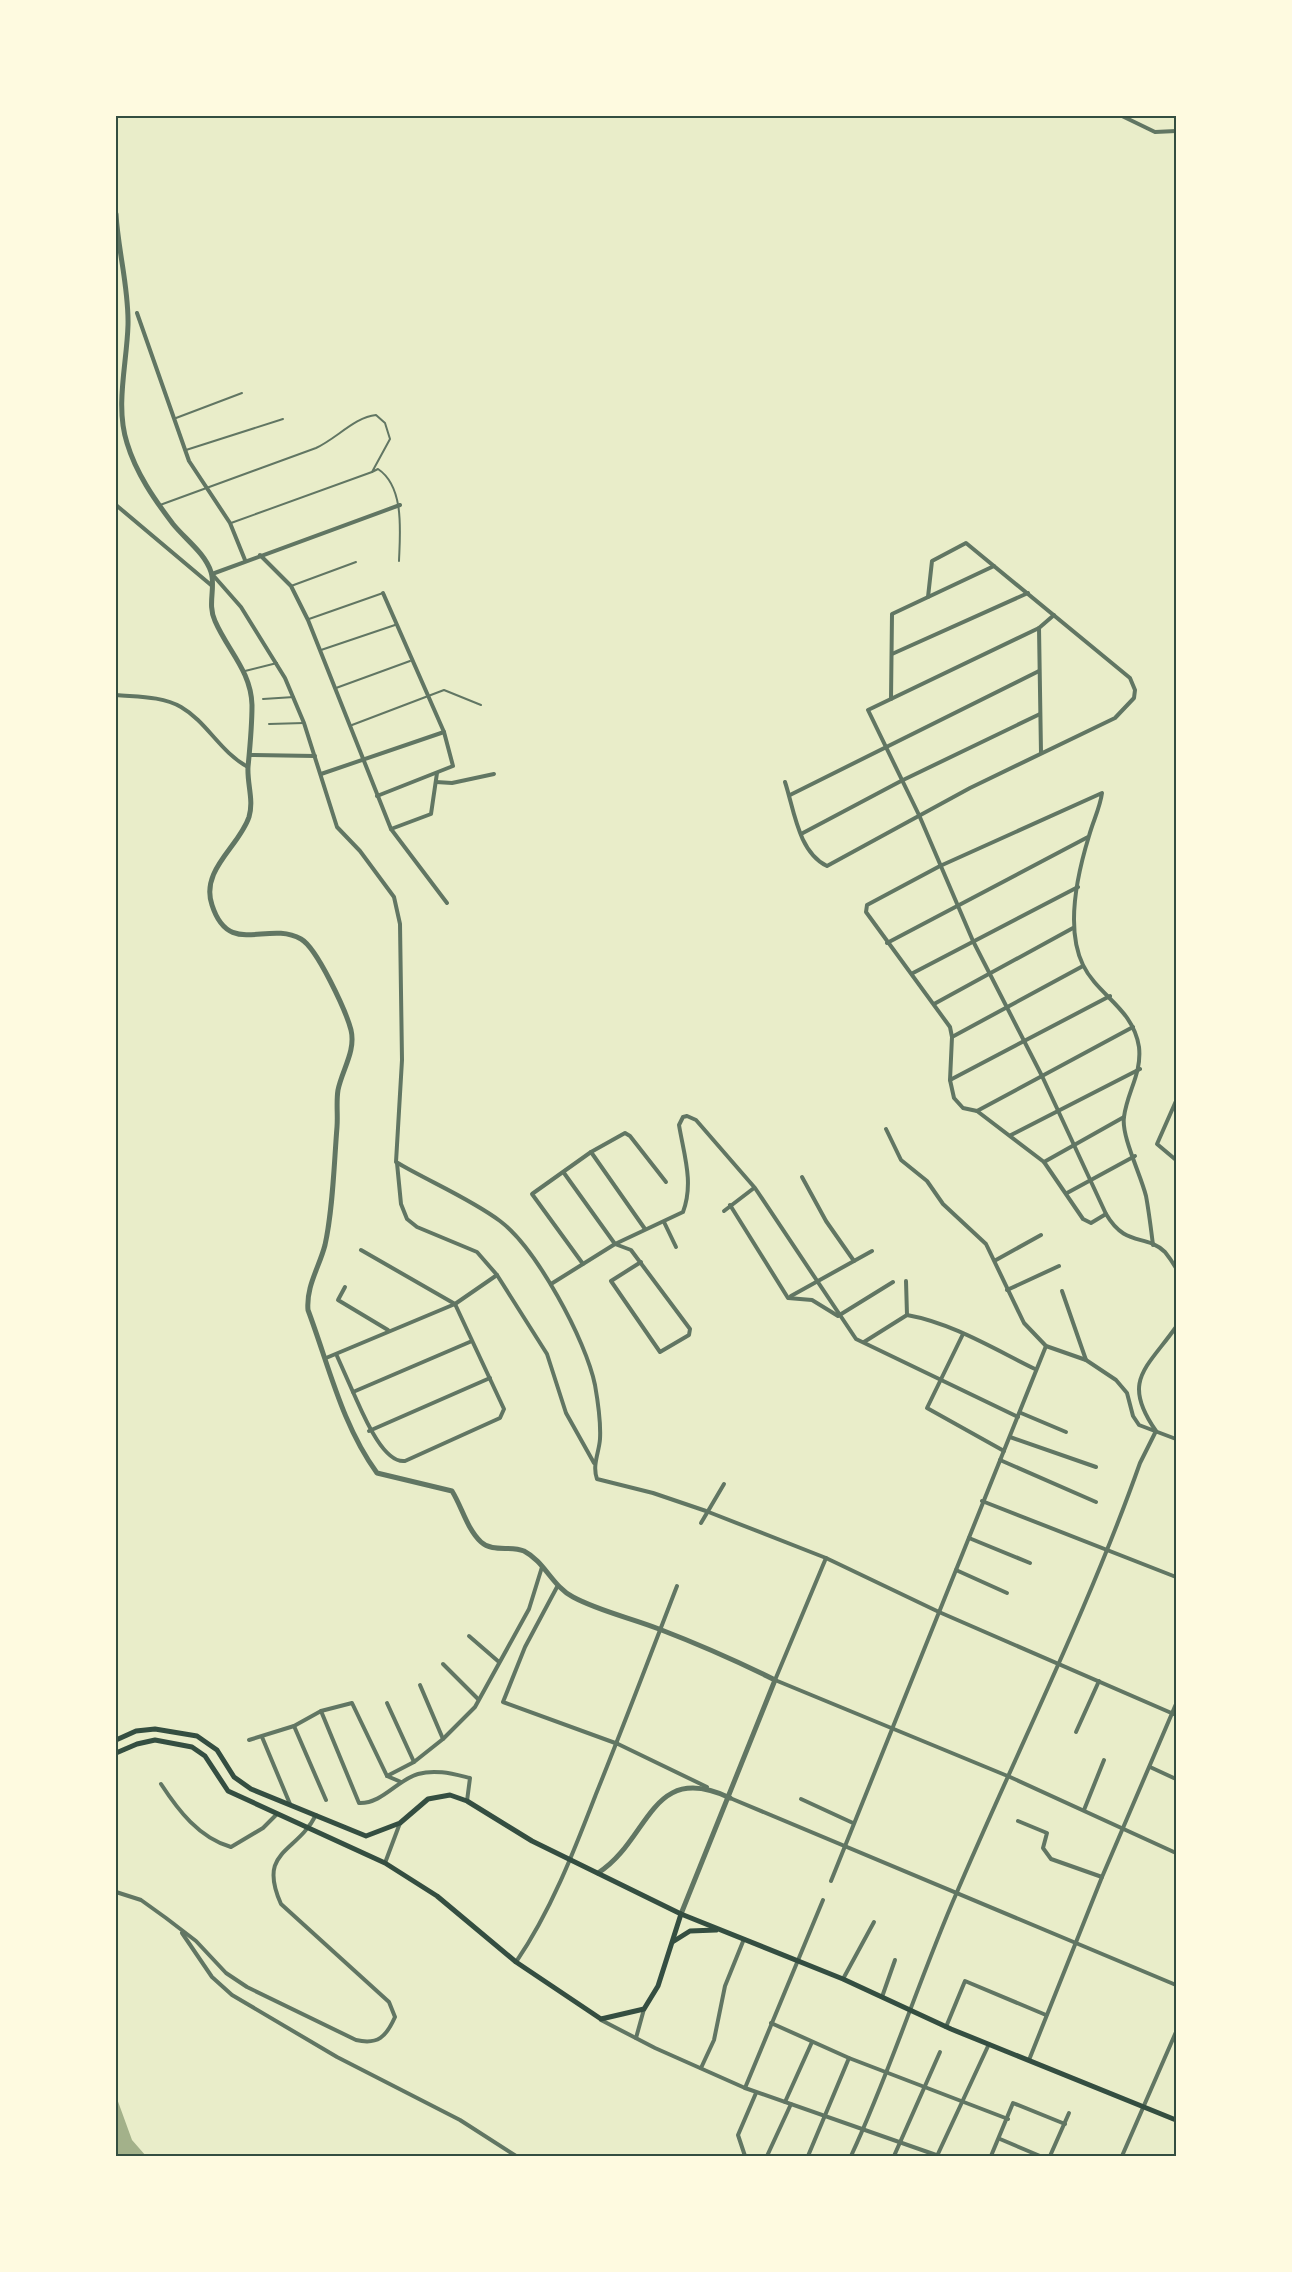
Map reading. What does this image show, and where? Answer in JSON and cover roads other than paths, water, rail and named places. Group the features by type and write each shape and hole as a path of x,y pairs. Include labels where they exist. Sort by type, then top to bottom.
{"main road":[{"path":"116,1740 136,1731 155,1729 197,1736 217,1750 234,1777 252,1789 354,1833 366,1836 400,1823 428,1799 450,1796 467,1801 532,1841 681,1914 882,1996 946,2027 1176,2120"},
{"path":"116,1753 136,1744 156,1740 192,1747 205,1756 228,1791 385,1863 437,1896 516,1962 601,2019 629,2015 644,2009 658,1986 681,1914"},
{"path":"673,1942 690,1931 722,1931"}],"street":[{"path":"1122,116 1155,132 1176,131"},
{"path":"116,214 128,324 122,387 126,440 141,477 212,574 241,607 277,663 304,723 337,827 386,884 394,897 400,924 402,1084 396,1162 401,1204 407,1219 417,1227 477,1252 497,1275 547,1354 566,1413 595,1464"},
{"path":"137,313 160,382 176,418 189,461 230,523 245,560"},
{"path":"116,505 211,585"},
{"path":"212,574 400,505"},
{"path":"786,782 801,834 814,856 827,866 919,814 1115,718 1134,698 1136,690 1130,678 966,543 932,561 928,597"},
{"path":"260,555 291,586 308,620 352,725 391,829 447,903"},
{"path":"891,699 892,614 994,566"},
{"path":"212,574 210,605 214,620 250,684 251,755 248,767 251,804 248,819 212,877 209,892 212,906 228,932 243,936 291,935 303,939 312,948 325,972 352,1033 349,1058 337,1095 337,1124 325,1244 307,1294 308,1310 345,1418 358,1445 377,1473 452,1491 469,1525 484,1545 490,1548 512,1547 526,1552 542,1565 557,1587 574,1598 660,1630 891,1730 1010,1777 1176,1853"},
{"path":"377,796 453,766 444,732 410,661 382,593"},
{"path":"891,654 1028,593"},
{"path":"1054,615 1039,627 868,710 919,814 973,941 1025,1041 1112,1225 1126,1236 1164,1251 1176,1268"},
{"path":"1039,627 1041,753"},
{"path":"790,795 1039,671"},
{"path":"116,695 158,699 180,707 236,760 248,767"},
{"path":"801,834 901,781 1040,714"},
{"path":"321,774 444,732"},
{"path":"251,755 315,756"},
{"path":"391,829 431,814 437,773"},
{"path":"436,782 452,783 494,774"},
{"path":"1106,1214 1091,1223 1083,1219 1067,1192 1044,1162 977,1111 963,1108 954,1098 950,1080 952,1037 950,1027 913,973 887,943 866,912 867,905 940,866 1102,793 1078,886 1073,928 1083,966 1134,1027 1139,1046 1140,1069 1124,1117 1125,1133 1135,1156 1146,1195 1153,1245"},
{"path":"887,943 1089,837"},
{"path":"913,973 1078,886"},
{"path":"934,1004 1073,928"},
{"path":"952,1037 1083,966"},
{"path":"950,1080 1110,996"},
{"path":"977,1111 1134,1027"},
{"path":"1011,1135 1140,1069"},
{"path":"1176,1101 1157,1144 1176,1160"},
{"path":"551,1284 615,1244 683,1212 689,1197 689,1178 679,1125 683,1117 687,1116 696,1120 754,1188 850,1333 941,1380 1020,1415 1066,1432"},
{"path":"1044,1162 1124,1117"},
{"path":"886,1129 901,1160 927,1181 943,1204 986,1244 996,1260 1007,1290 1024,1323 1046,1346 1086,1360 1122,1387 1127,1393 1135,1421 1176,1439"},
{"path":"583,1264 532,1194 620,1134 630,1136 666,1182"},
{"path":"591,1152 645,1229"},
{"path":"1067,1192 1135,1156"},
{"path":"396,1162 498,1219 514,1232 551,1284 592,1373 599,1407 600,1441 595,1464 597,1479 604,1483 653,1493 706,1511 826,1558 939,1612 1175,1714"},
{"path":"564,1173 615,1244 631,1250 641,1262 690,1329 688,1335 660,1352 611,1281 641,1262"},
{"path":"802,1177 826,1221 854,1261"},
{"path":"724,1211 754,1188"},
{"path":"730,1205 788,1298"},
{"path":"664,1222 676,1247"},
{"path":"996,1260 1041,1235"},
{"path":"337,1356 369,1431 396,1460 405,1461 500,1418 504,1409 455,1304 361,1250"},
{"path":"788,1298 872,1251"},
{"path":"1007,1290 1059,1266"},
{"path":"326,1358 337,1356 388,1330 455,1304 497,1275"},
{"path":"906,1281 907,1315"},
{"path":"838,1316 893,1282"},
{"path":"345,1287 338,1300 388,1330"},
{"path":"1062,1291 1086,1360"},
{"path":"788,1298 812,1300 838,1316"},
{"path":"864,1342 907,1315 925,1318 963,1334 1035,1369"},
{"path":"1156,1431 1139,1401 1139,1380 1176,1327"},
{"path":"963,1334 927,1408 1004,1451"},
{"path":"354,1392 472,1341"},
{"path":"831,1881 1046,1346"},
{"path":"369,1431 490,1378"},
{"path":"851,2157 888,2072 957,1893 1010,1777 1106,1550 1140,1463 1156,1431"},
{"path":"1010,1437 1096,1467"},
{"path":"1000,1460 1096,1502"},
{"path":"701,1523 724,1484"},
{"path":"982,1501 1176,1577"},
{"path":"969,1538 1030,1563"},
{"path":"681,1914 826,1558"},
{"path":"387,1776 414,1762 465,1720 529,1609 542,1565"},
{"path":"956,1570 1006,1593"},
{"path":"516,1962 570,1860 618,1744 677,1586"},
{"path":"557,1587 525,1647 503,1702 618,1744 730,1798 1176,1985"},
{"path":"469,1636 499,1662"},
{"path":"443,1664 478,1699"},
{"path":"1076,1732 1099,1681"},
{"path":"420,1685 443,1739"},
{"path":"249,1740 294,1726 321,1711 352,1703 356,1707 387,1776 402,1783"},
{"path":"387,1703 414,1762"},
{"path":"1029,2060 1102,1877 1175,1714 1176,1704"},
{"path":"321,1711 359,1803 374,1800 417,1774 432,1772 444,1772 470,1778 467,1801"},
{"path":"294,1726 326,1800"},
{"path":"262,1737 290,1804"},
{"path":"1084,1810 1104,1760"},
{"path":"1150,1767 1176,1779"},
{"path":"161,1784 176,1807 205,1836 226,1846 236,1847 263,1828 277,1814"},
{"path":"598,1873 613,1864 660,1801 684,1788 707,1787"},
{"path":"801,1799 853,1823"},
{"path":"116,1892 141,1900 196,1941 226,1973 247,1988 356,2040 367,2042 380,2040 388,2032 394,2017 389,2002 280,1904 272,1874 274,1863 284,1850 310,1828 316,1815"},
{"path":"1018,1821 1047,1833 1043,1848 1051,1859 1102,1877"},
{"path":"385,1863 400,1823"},
{"path":"745,2088 823,1900"},
{"path":"843,1980 874,1922"},
{"path":"182,1932 212,1977 232,1995 337,2057 460,2120 516,2157"},
{"path":"701,2068 714,2040 726,1986 744,1939"},
{"path":"882,1996 895,1960"},
{"path":"946,2027 965,1981 1046,2015"},
{"path":"636,2038 644,2009"},
{"path":"601,2019 636,2038 756,2093 938,2156 989,2044"},
{"path":"771,2023 849,2058 1008,2119"},
{"path":"1122,2157 1176,2032"},
{"path":"785,2102 812,2042"},
{"path":"894,2157 940,2052"},
{"path":"808,2157 849,2058"},
{"path":"745,2157 738,2136 756,2093"},
{"path":"991,2157 1013,2103 1065,2124"},
{"path":"767,2157 791,2104"},
{"path":"1050,2157 1069,2113"},
{"path":"1000,2139 1040,2157"}],"lane":[{"path":"176,418 242,393"},
{"path":"160,505 316,448 338,437 358,421 376,415 385,423 390,434 389,441 372,471"},
{"path":"186,450 283,419"},
{"path":"230,523 378,469 386,476 400,505 399,561"},
{"path":"291,586 356,562"},
{"path":"308,620 382,593"},
{"path":"321,650 395,625"},
{"path":"336,688 410,661"},
{"path":"244,671 277,663"},
{"path":"352,725 447,690 481,705"},
{"path":"263,699 294,697"},
{"path":"269,724 304,723"}]}
